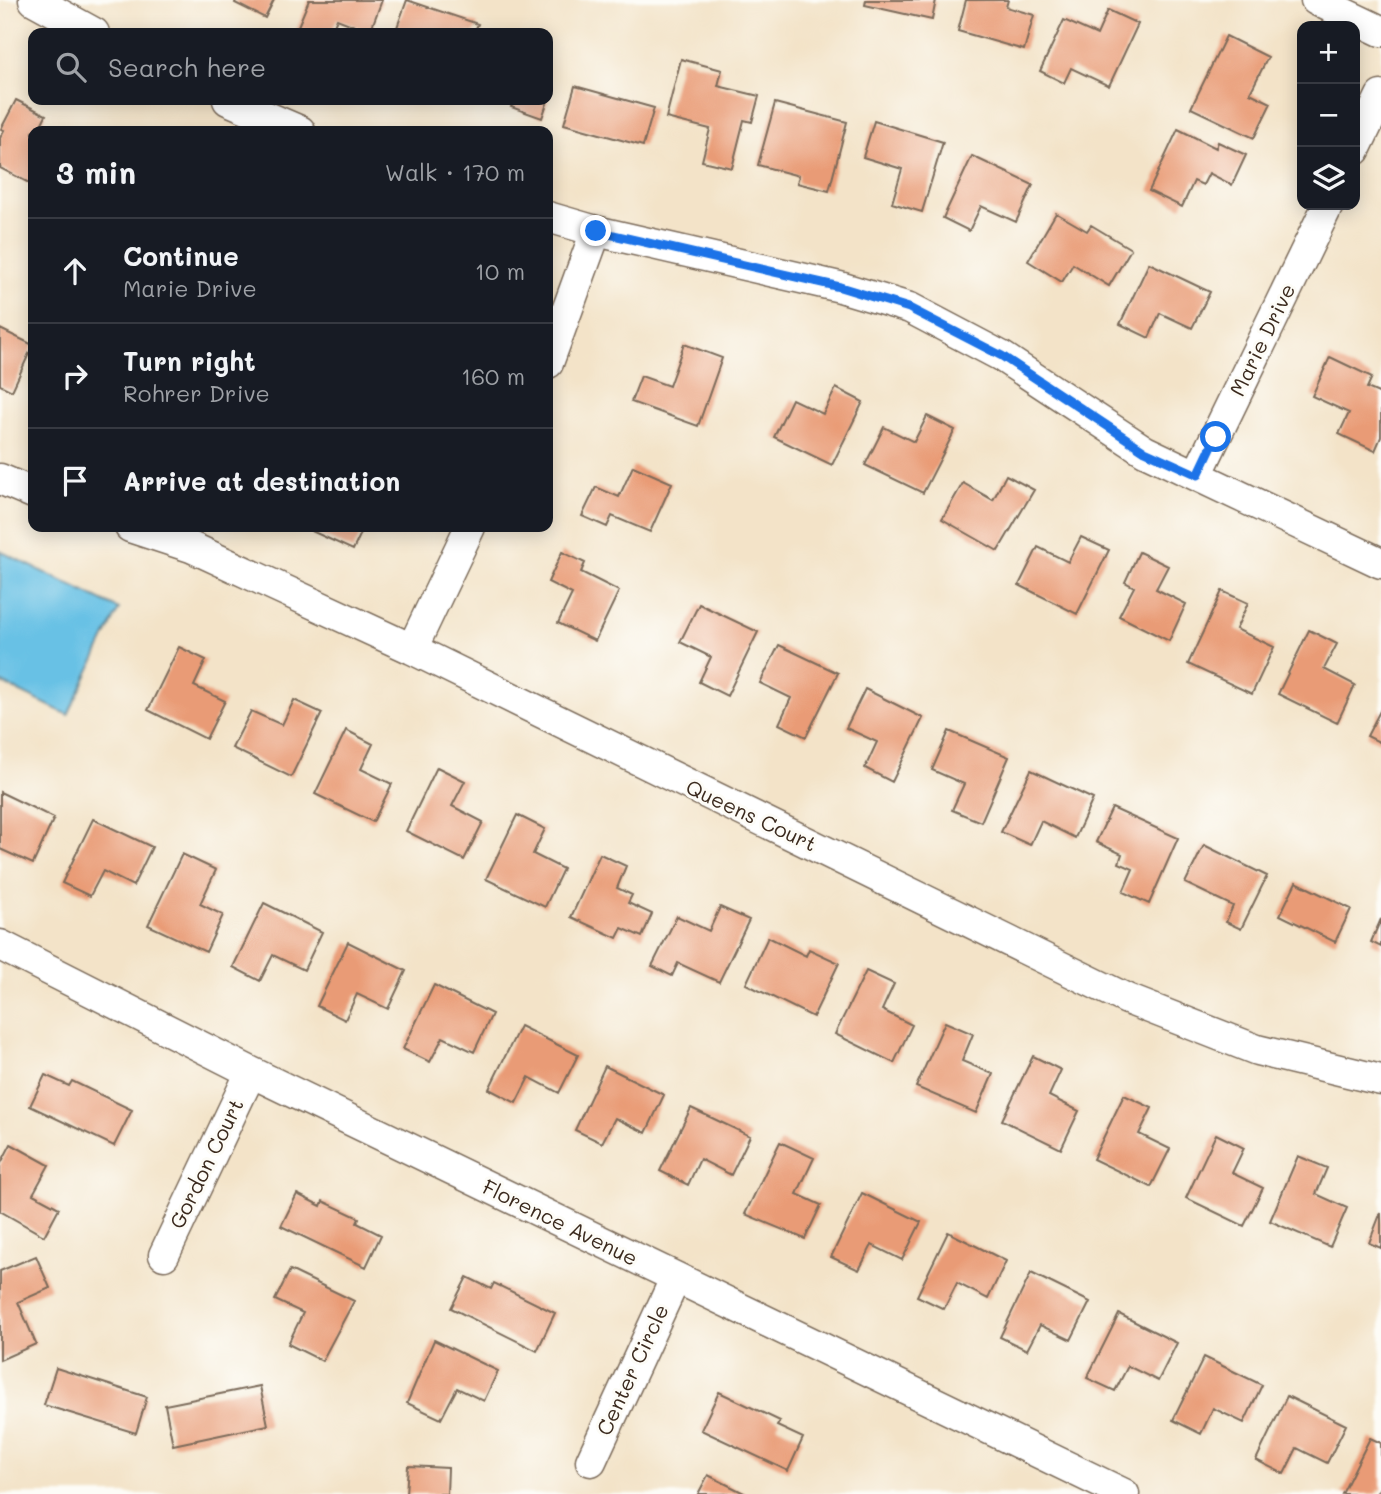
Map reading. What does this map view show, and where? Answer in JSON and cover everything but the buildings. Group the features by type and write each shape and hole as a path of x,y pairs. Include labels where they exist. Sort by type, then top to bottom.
{"street":[{"path":"34,0 85,28"},
{"path":"1316,0 1381,31"},
{"path":"1356,147 1381,96"},
{"path":"239,105 288,126"},
{"name":"Marie Drive","path":"1198,475 1326,210"},
{"path":"553,218 596,231 840,287 909,308 1002,356 1145,451 1381,563"},
{"path":"553,349 596,231"},
{"path":"0,479 28,491"},
{"name":"Queens Court","path":"145,532 191,547 412,649 1126,999 1257,1050 1381,1080"},
{"path":"412,649 468,532"},
{"name":"Florence Avenue","path":"0,945 251,1072 1110,1491"},
{"name":"Gordon Court","path":"164,1255 251,1072"},
{"name":"Center Circle","path":"591,1461 675,1279"}],"water":[{"path":"0,551 119,609 68,715 0,682"}],"route":[{"path":"596,231 840,287 909,308 1002,356 1145,451 1198,475 1216,437"}]}
